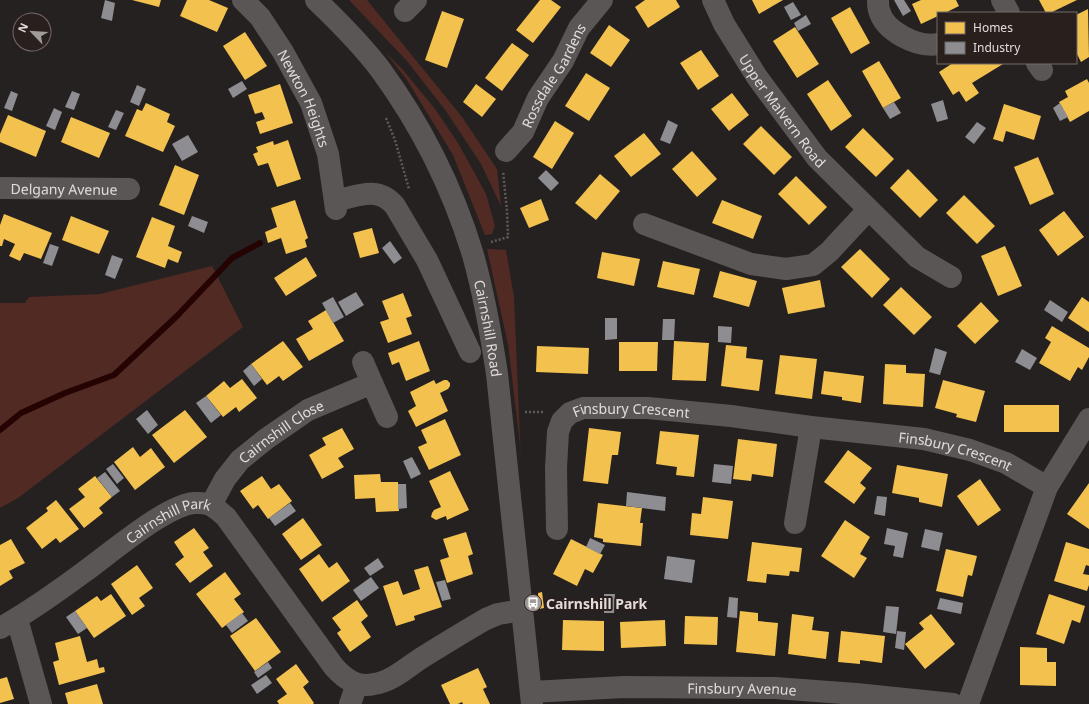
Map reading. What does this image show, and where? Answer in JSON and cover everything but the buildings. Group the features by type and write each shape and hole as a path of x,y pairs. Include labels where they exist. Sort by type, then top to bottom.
{"street":[{"name":"Newton Heights","path":"243,0 260,17 283,52 311,103 328,154 336,205 370,193 381,194 389,199 427,260 470,352"},
{"name":"Cairnshill Road","path":"316,0 365,51 380,69 408,110 432,154 446,184 462,222 473,256 481,288 497,374 532,698"},
{"name":"Rossdale Gardens","path":"506,151 523,132 538,98 563,61 579,28 602,0"},
{"name":"Upper Malvern Road","path":"713,0 724,24 766,89 817,158 917,257 951,277"},
{"path":"878,0 879,11 888,25 900,36 916,42 933,45 937,44"},
{"path":"1002,0 1008,12"},
{"name":"Delgany Avenue","path":"0,188 128,189"},
{"path":"644,224 751,264 786,269 813,265 829,252 868,210"},
{"path":"363,362 387,417"},
{"name":"Cairnshill Close","path":"211,505 224,479 236,464 266,438 308,410 372,383"},
{"name":"Finsbury Crescent","path":"557,528 556,468 558,432 562,421 570,413 583,408 648,408 731,416 811,427 924,439 970,450 1006,463 1047,487"},
{"path":"968,704 1047,487 1089,419"},
{"path":"795,523 811,427"},
{"name":"Cairnshill Park","path":"8,623 82,573 142,529 177,508 193,503 211,505 226,517 334,667 343,677 353,694 393,677 422,657 486,619 498,614 522,610"},
{"path":"8,623 41,704"},
{"name":"Finsbury Avenue","path":"532,698 624,686 775,688 855,699 953,704"}],"path":[{"path":"383,111 395,140 410,195"},
{"path":"487,243 508,236 503,169 506,151"}],"shaded area":[{"path":"349,0 367,0 462,117 497,169 501,206 481,164 446,111 407,61"},
{"path":"386,53 403,70 435,109 458,143 486,194 495,226 492,234 485,235 453,155 407,80"},
{"path":"487,249 506,250 514,297 522,487 520,444 508,344"},
{"path":"212,266 243,327 18,498 0,508 0,303 25,303 29,297 100,294"}],"waterway":[{"path":"0,430 21,413 65,393 114,375 177,316 232,258 260,243"}],"place":[{"name":"Cairnshill Park","path":"533,603"}]}
